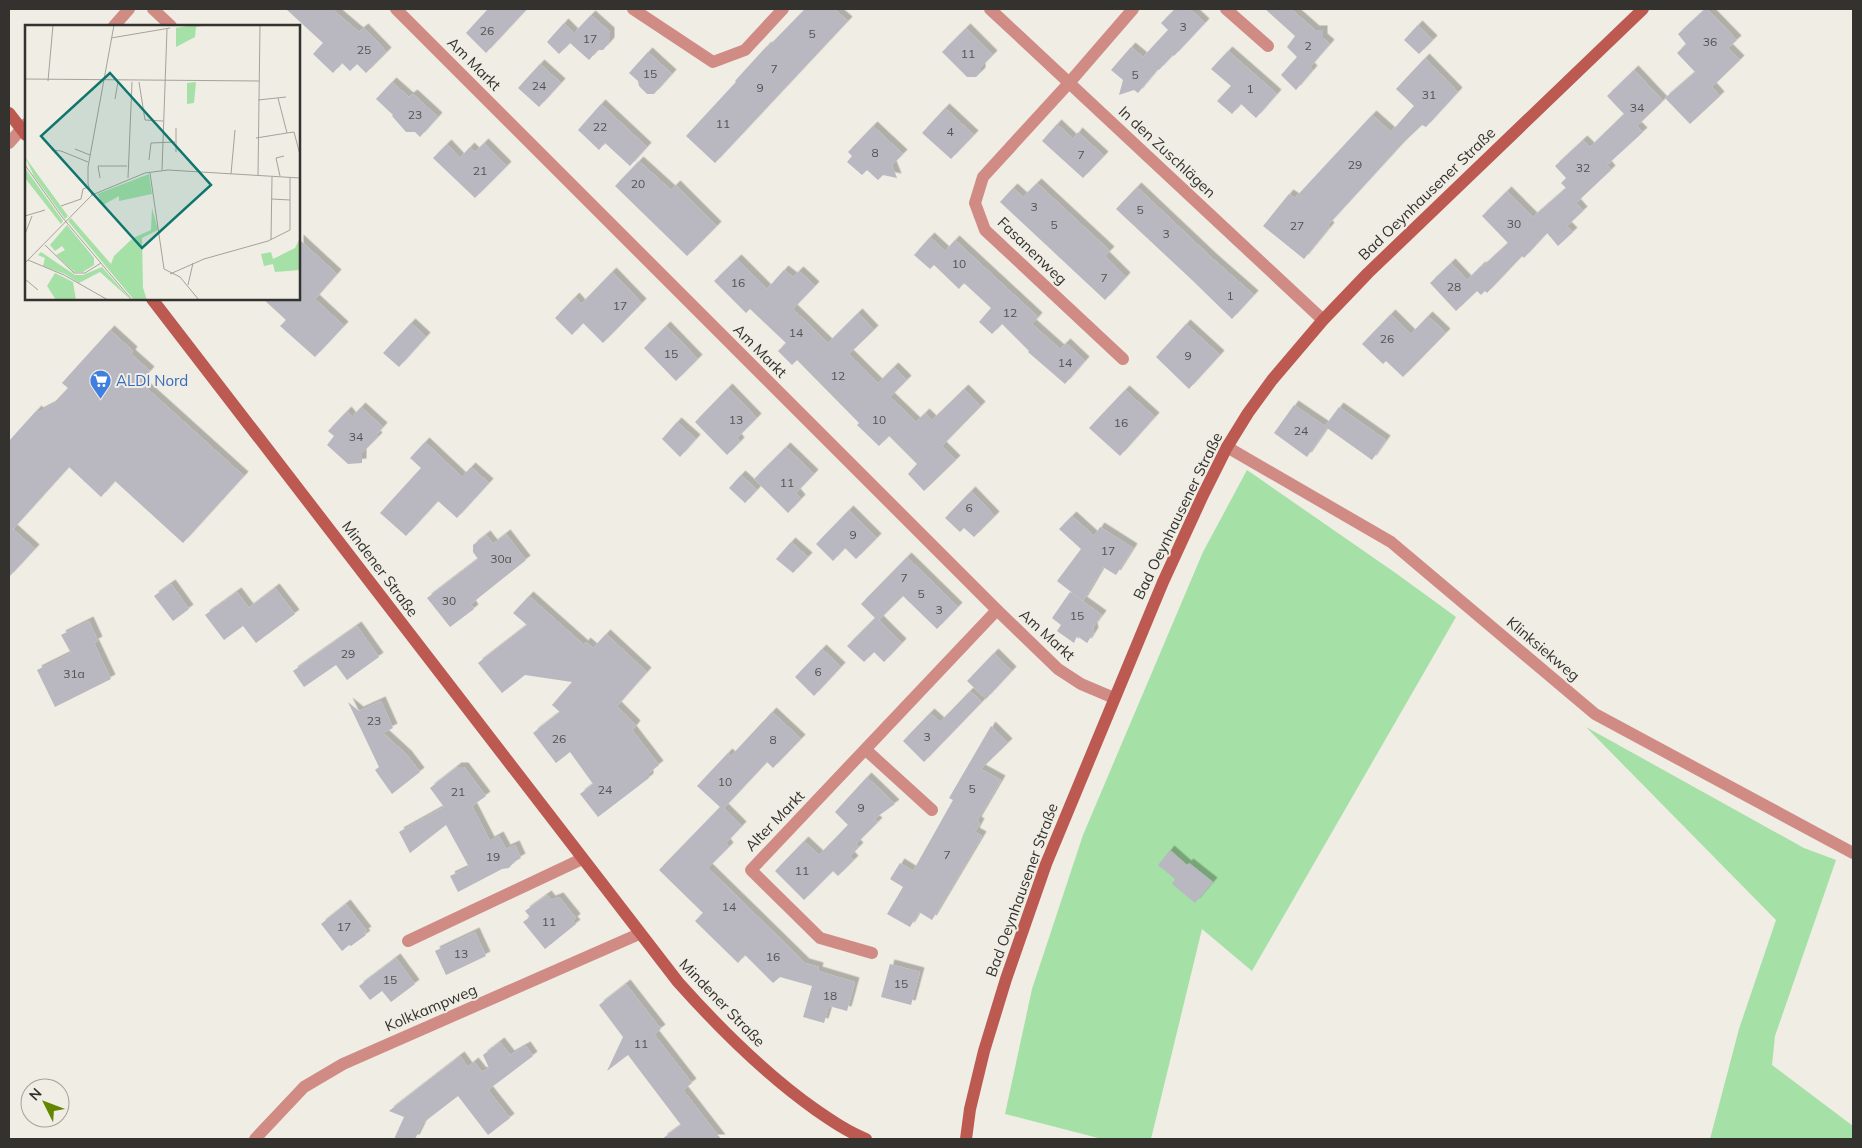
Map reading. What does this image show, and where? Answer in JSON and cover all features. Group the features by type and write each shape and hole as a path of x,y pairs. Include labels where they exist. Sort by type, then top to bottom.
{"main road":[{"name":"Bad Oeynhausener Straße","path":"966,1139 970,1109 984,1051 1006,978 1046,864 1163,582 1227,447 1248,413 1272,380 1323,320 1368,273 1643,9"},
{"path":"9,112 25,130"},
{"name":"Mindener Straße","path":"153,300 639,934 678,982 720,1028 769,1073 803,1101 860,1138"}],"street":[{"path":"115,25 129,9"},
{"path":"153,9 169,25"},
{"name":"Am Markt","path":"396,9 1058,669 1081,684 1114,698"},
{"path":"633,9 714,62 745,50 783,9"},
{"name":"In den Zuschlägen","path":"990,9 1323,320"},
{"name":"Fasanenweg","path":"1123,359 985,230 975,202 983,177 1069,83 1133,9"},
{"path":"1226,9 1268,46"},
{"path":"9,143 25,130"},
{"name":"Klinksiekweg","path":"1227,447 1391,542 1595,714 1853,853"},
{"name":"Alter Markt","path":"872,953 820,938 751,870 997,610"},
{"path":"866,750 932,810"},
{"path":"408,941 582,859"},
{"name":"Kolkkampweg","path":"255,1139 304,1087 343,1064 639,934"}],"green space":[{"path":"1247,470 1456,617 1252,971 1202,929 1151,1139 1102,1139 1005,1114 1032,989 1083,835 1203,552"},
{"path":"1586,727 1804,848 1836,860 1775,1036 1772,1065 1853,1126 1853,1139 1710,1139 1739,1029 1776,920"}],"building":[{"path":"286,9 332,9 359,32 364,28 387,52 366,73 357,64 350,71 342,63 333,73 313,54 323,43"},
{"path":"488,9 527,9 486,53 466,33"},
{"path":"805,9 834,9 848,21 715,163 686,136 767,46"},
{"path":"1175,9 1190,9 1205,23 1174,56 1158,69 1138,93 1134,90 1119,95 1123,80 1111,70 1131,47 1143,57 1168,30 1161,23"},
{"path":"1265,9 1291,9 1315,30 1323,30 1323,38 1330,44 1310,67 1313,70 1296,90 1281,75 1297,57 1287,47 1295,36"},
{"path":"1705,9 1737,40 1728,48 1740,60 1712,87 1720,96 1690,124 1665,98 1695,72 1677,53 1686,44 1678,34"},
{"path":"591,15 610,32 610,42 603,50 598,50 589,60 570,43 559,54 547,42 564,23 574,33"},
{"path":"1418,25 1433,40 1419,54 1404,40"},
{"path":"966,28 993,55 981,67 981,72 976,77 967,77 942,52"},
{"path":"1228,51 1277,94 1256,118 1241,104 1232,114 1217,101 1231,86 1211,69"},
{"path":"648,52 672,74 654,94 647,94 639,86 638,81 629,73"},
{"path":"1425,58 1458,92 1426,127 1422,125 1403,143 1328,225 1330,227 1304,259 1263,226 1289,194 1295,198 1372,115 1391,132 1414,106 1396,89"},
{"path":"540,64 561,83 539,107 518,88"},
{"path":"1634,70 1663,101 1637,126 1643,132 1607,165 1611,170 1576,203 1583,211 1567,226 1573,232 1558,246 1547,233 1487,293 1485,291 1481,295 1477,291 1456,311 1430,283 1451,263 1467,280 1508,243 1482,216 1507,191 1533,217 1566,188 1561,183 1566,178 1555,166 1583,140 1590,147 1624,114 1607,96"},
{"path":"392,82 409,97 413,94 438,117 420,137 415,132 406,132 393,115 376,99"},
{"path":"601,104 647,147 630,166 605,143 599,150 578,130"},
{"path":"945,108 974,135 951,159 922,133"},
{"path":"1057,124 1073,139 1078,132 1104,156 1083,178 1042,141"},
{"path":"873,126 903,154 892,165 897,178 883,175 878,180 867,170 862,175 847,162 852,156 848,152"},
{"path":"484,143 507,166 475,198 433,158 447,144 460,158 470,147 475,152"},
{"path":"639,161 671,190 676,185 717,226 687,256 615,186"},
{"path":"1037,183 1110,251 1105,256 1126,277 1105,300 1000,202 1013,188 1023,197"},
{"path":"1137,187 1254,295 1232,319 1116,209"},
{"path":"930,237 945,251 955,240 1038,317 1032,324 1060,349 1066,343 1085,361 1065,384 1028,352 1002,324 992,334 979,322 991,308 964,283 959,289 934,265 930,269 914,255"},
{"path":"300,240 337,274 315,299 344,326 315,357 280,326 286,320 264,300 300,300"},
{"path":"737,259 767,289 784,270 793,277 799,271 815,286 793,309 828,343 858,313 874,330 849,354 878,383 894,367 907,380 890,397 916,422 925,413 932,420 964,389 981,406 942,446 956,460 924,491 908,474 917,464 889,436 879,446 797,360 792,365 778,351 786,343 750,309 746,313 714,281"},
{"path":"612,272 642,303 603,343 583,323 572,335 555,318 575,297 581,304"},
{"path":"1391,314 1411,334 1428,316 1446,333 1403,377 1386,361 1383,364 1362,344"},
{"path":"411,323 426,337 399,367 383,353"},
{"path":"1186,324 1220,355 1189,389 1156,357"},
{"path":"666,326 698,359 676,381 644,348"},
{"path":"110,330 133,351 131,354 150,371 140,382 244,476 183,543 115,481 101,497 69,467 13,529 35,549 9,577 9,441 37,410 39,412 52,405 68,388 62,383"},
{"path":"728,388 757,418 737,438 740,442 727,455 695,422"},
{"path":"1125,390 1155,417 1120,456 1089,428"},
{"path":"1294,405 1325,426 1339,407 1386,440 1372,460 1327,428 1307,457 1274,433"},
{"path":"361,407 383,427 376,435 378,437 362,453 362,463 348,464 327,445 334,436 328,431 347,411 352,417"},
{"path":"677,422 696,439 680,457 662,439"},
{"path":"425,442 462,477 471,467 489,483 457,518 438,501 406,536 380,513 421,468 410,458"},
{"path":"786,447 814,474 796,493 801,499 788,513 754,479"},
{"path":"741,475 757,490 745,503 729,488"},
{"path":"971,491 995,516 974,537 964,528 960,532 945,518"},
{"path":"849,510 877,538 856,559 845,548 833,561 816,544"},
{"path":"1072,516 1094,536 1100,527 1133,548 1116,575 1103,567 1083,601 1057,581 1081,549 1059,529"},
{"path":"506,534 526,560 471,604 474,609 450,627 427,598 478,559 473,552 473,545 486,535 493,544"},
{"path":"791,542 808,557 793,573 776,559"},
{"path":"907,557 958,607 937,629 903,596 879,620 902,643 884,662 874,652 864,662 847,646 875,618 861,604"},
{"path":"171,584 189,609 173,621 154,596"},
{"path":"275,588 295,614 256,643 243,626 224,640 205,615 237,592 249,608"},
{"path":"1070,592 1102,615 1093,627 1094,632 1087,643 1077,636 1074,643 1057,631 1061,625 1052,618"},
{"path":"529,596 584,645 586,642 593,648 606,634 647,672 617,706 636,725 632,730 659,765 649,773 649,778 598,817 580,794 593,784 570,752 556,763 533,733 560,712 552,705 572,682 525,675 502,693 478,663 527,625 513,613"},
{"path":"89,621 98,641 94,643 111,679 55,707 37,670 71,653 61,635"},
{"path":"357,626 379,657 347,680 336,665 304,687 293,671"},
{"path":"822,649 841,667 814,696 795,677"},
{"path":"994,653 1012,671 986,699 967,681"},
{"path":"970,691 982,702 924,762 903,741 930,713 940,722"},
{"path":"381,701 393,728 383,733 407,755 420,772 392,794 375,770 379,767 348,702 359,711"},
{"path":"772,712 801,739 773,768 767,762 724,808 742,826 726,843 729,847 708,868 805,963 819,967 818,971 855,982 847,1011 829,1006 824,1023 803,1017 812,986 780,977 773,983 745,955 738,963 695,921 703,913 659,870 720,807 697,786 728,753 731,756"},
{"path":"991,726 1008,743 981,769 1001,780 977,821 980,823 975,832 982,836 932,920 919,912 910,927 887,914 903,887 890,879 900,863 913,871 953,800 949,798"},
{"path":"457,767 464,767 486,796 472,806 490,841 499,836 506,849 515,845 521,858 509,868 502,869 458,892 450,876 469,867 446,825 410,853 399,832 444,807 430,788"},
{"path":"867,777 895,804 874,819 878,822 856,844 859,847 850,856 854,860 838,876 833,871 804,900 775,871 804,841 819,855 848,825 835,812"},
{"path":"1170,850 1187,865 1189,863 1213,882 1195,903 1172,884 1175,879 1158,865"},
{"path":"547,895 551,900 559,897 576,918 573,921 576,924 545,949 523,922 530,917 525,911"},
{"path":"346,904 367,931 364,933 366,935 342,951 321,924"},
{"path":"475,932 486,956 446,975 435,951"},
{"path":"396,958 415,984 391,1002 382,991 370,1000 359,986"},
{"path":"890,964 920,972 911,1005 881,997"},
{"path":"626,984 661,1029 654,1034 692,1083 683,1090 721,1139 662,1139 681,1125 628,1055 607,1071 623,1037 599,1005"},
{"path":"500,1042 510,1055 526,1046 533,1056 488,1090 510,1118 488,1135 458,1096 423,1123 415,1139 394,1139 404,1117 389,1111 460,1056 468,1067 474,1062 482,1072 489,1068 483,1055"}],"place":[{"name":"ALDI Nord","path":"100,400"}]}
